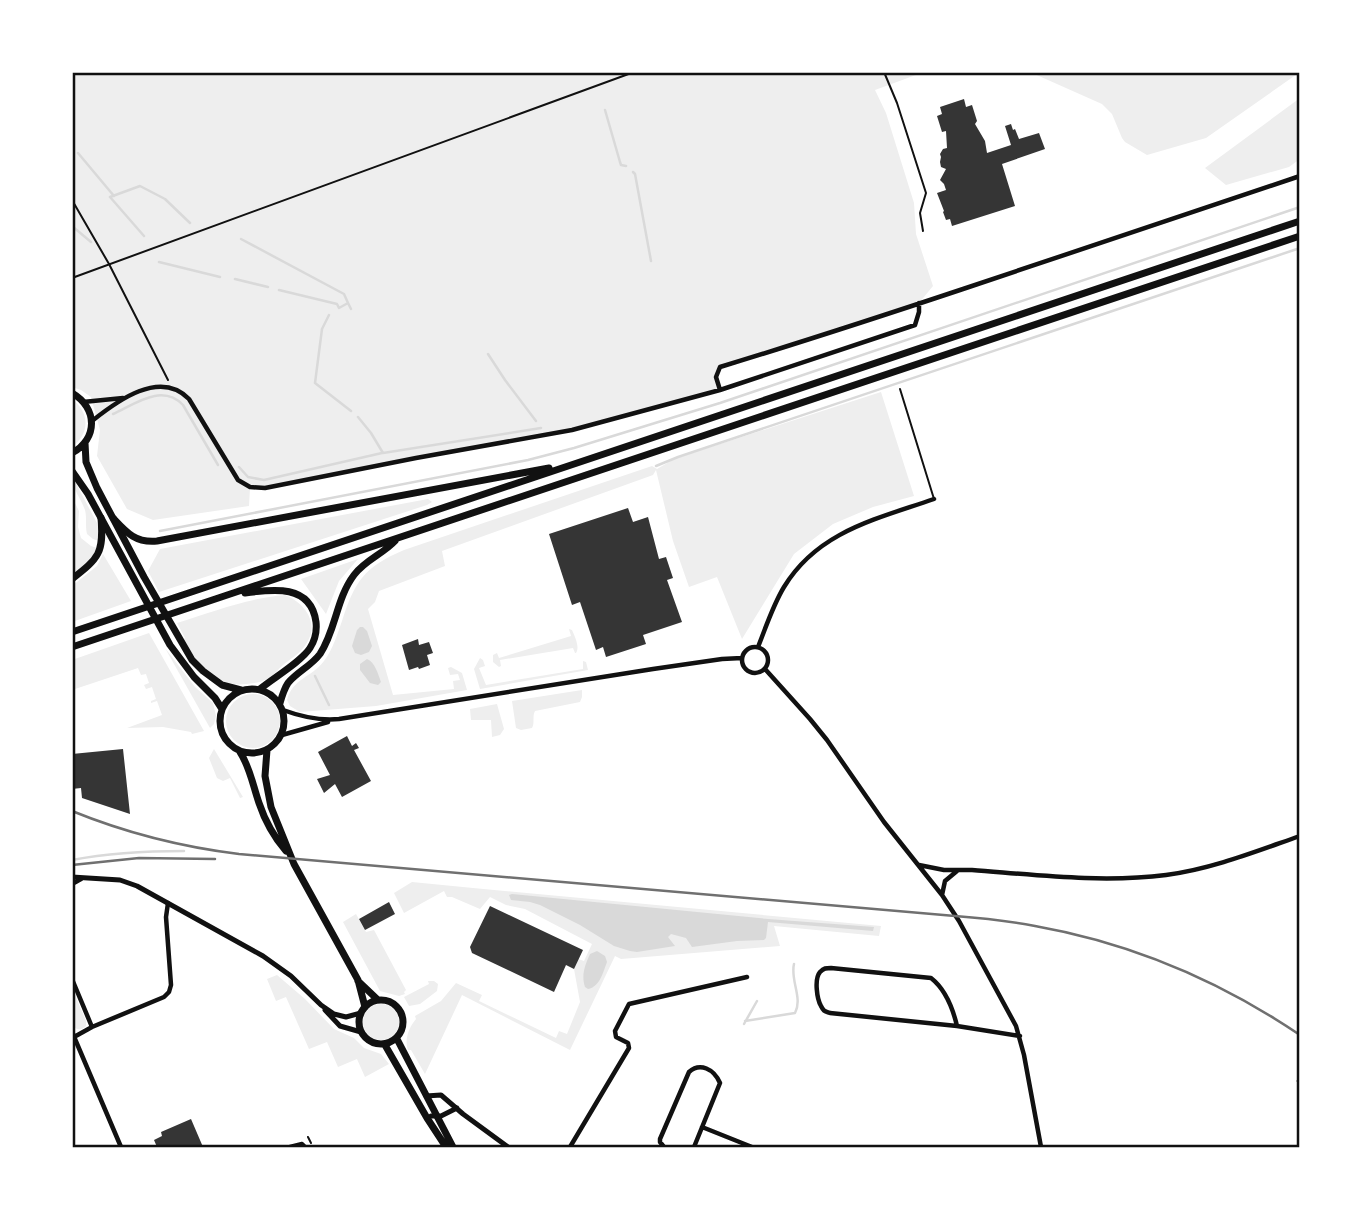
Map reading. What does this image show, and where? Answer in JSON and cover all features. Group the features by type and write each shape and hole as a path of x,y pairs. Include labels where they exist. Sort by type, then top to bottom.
{"main road":[{"path":"72,632 1300,221"},
{"path":"72,647 1300,236"},
{"path":"72,393 89,411 91,422 85,443 72,453"},
{"path":"85,443 86,462 90,473 144,577 192,660 222,685 241,690"},
{"path":"114,519 133,538 148,542 157,541 577,463"},
{"path":"72,471 81,482 170,645 222,709"},
{"path":"72,579 98,555 102,541 101,518"},
{"path":"281,706 260,689 241,690 233,694 222,709 222,733 231,746 249,753 267,750 276,744 285,725 281,706 286,686 319,655 342,594 353,576 367,562 389,548 397,538"},
{"path":"231,594 263,590 288,591 305,599 315,617 317,627 310,648 260,689"},
{"path":"267,750 265,776 269,800 292,859 358,980 378,1000"},
{"path":"240,751 264,817 276,839 292,859"},
{"path":"358,980 363,1010"},
{"path":"378,1000 389,1001 400,1010 404,1022 397,1039 385,1045 371,1042 361,1032 359,1019 363,1010 371,1002 378,1000"},
{"path":"397,1039 426,1096 431,1116 446,1147"},
{"path":"385,1045 453,1147"}],"street":[{"path":"720,390 716,377 720,367 825,335 1300,176"},
{"path":"91,422 124,398 146,389 172,387 189,399 234,475 243,485 256,489 572,430 720,390 915,325 919,303"},
{"path":"83,402 124,398"},
{"path":"758,647 783,588 800,565 824,544 850,528 934,499"},
{"path":"758,647 768,656 765,669 758,673 749,672 743,666 742,658 748,648 758,647"},
{"path":"282,735 339,719 646,670 742,658"},
{"path":"765,669 827,740 884,822 942,895 959,921 1006,1005 1020,1036 1041,1147"},
{"path":"281,706 308,718 339,719"},
{"path":"918,865 958,871 1121,879 1168,875 1210,865 1300,836"},
{"path":"942,895 945,881 958,871"},
{"path":"72,877 128,882 169,903 277,965 340,1026 361,1032"},
{"path":"72,884 81,879"},
{"path":"121,1147 73,1035 164,997 169,992 171,985 166,917 169,903"},
{"path":"957,1026 950,1004 939,984 931,978 831,968 823,970 817,976 820,1004 825,1012 957,1026 1020,1036"},
{"path":"570,1147 629,1048 628,1043 616,1037 615,1031 629,1004 747,977"},
{"path":"72,979 92,1027"},
{"path":"321,1005 338,1016 346,1017 363,1010"},
{"path":"664,1147 660,1139 688,1072 700,1067 709,1069 720,1083 694,1147"},
{"path":"426,1096 441,1095 508,1147"},
{"path":"431,1116 441,1116 457,1108"},
{"path":"702,1127 752,1147"},
{"path":"290,1147 304,1145"}],"lane":[{"path":"900,389 934,499"}],"path":[{"path":"72,278 634,72"},
{"path":"884,72 897,103 926,193 920,213 923,231"},
{"path":"72,200 109,264 172,387"}],"shaded area":[{"path":"72,72 924,72 875,90 886,113 914,203 916,234 933,286 919,303 720,367 717,372 720,390 572,430 265,488 250,488 249,506 153,520 127,509 97,456 100,430 91,397 72,387"},
{"path":"1030,72 1300,72 1206,138 1147,155 1125,142 1112,114 1102,104"},
{"path":"1300,98 1300,159 1289,167 1226,185 1205,168"},
{"path":"881,392 914,496 873,507 833,524 794,554 742,639 717,577 689,587 673,541 656,470 653,475 442,551 445,566 379,591 375,602 368,609 393,695 454,689 453,681 460,680 458,674 450,675 448,668 451,667 462,673 467,690 376,706 300,712 290,706 287,700 293,687 319,667 330,652 357,585 370,569 390,556 652,466 657,469 674,459"},
{"path":"72,399 82,410 86,423 82,436 72,447"},
{"path":"72,476 98,525 99,541 87,534 85,510"},
{"path":"72,497 79,511 78,527 81,538 97,548 91,560 72,575"},
{"path":"428,499 432,502 427,505 159,592 148,571 160,549"},
{"path":"103,554 131,601 72,622 72,586 97,566"},
{"path":"358,559 339,581 326,614 301,579"},
{"path":"285,595 300,604 309,616 309,639 300,652 272,676 260,682 235,684 217,678 195,657 183,640 185,638 177,623 244,602"},
{"path":"360,627 367,631 372,646 369,652 361,655 355,653 352,646"},
{"path":"569,629 577,642 576,653 573,648 500,660 499,667 493,662 493,655 497,653 499,658 571,636"},
{"path":"149,633 204,731 192,734 163,727 127,728 162,715 157,701 151,703 156,699 152,687 146,689 144,685 149,683 146,674 141,675 138,668 72,690 72,660"},
{"path":"165,648 195,687 213,703 216,716 210,728"},
{"path":"480,658 485,666 479,668 486,685 583,669 583,661 586,662 588,670 480,689 474,669"},
{"path":"367,659 377,672 381,682 378,685 370,683 360,670 360,664"},
{"path":"582,690 580,702 535,711 532,728 516,728 512,701"},
{"path":"253,694 272,702 280,721 272,740 253,748 234,740 226,721 234,702"},
{"path":"497,704 504,729 500,735 492,737 491,720 471,720 470,709"},
{"path":"214,749 243,797 240,798 230,778 223,781 217,778 209,758"},
{"path":"412,882 881,926 879,936 774,926 780,946 621,959 615,956 570,1050 462,995 425,1074 411,1050 408,1050 408,1034 415,1016 441,1001 456,983 482,995 479,1001 556,1038 559,1031 567,1034 580,1002 574,969 578,959 584,961 592,944 525,909 506,905 490,897 480,909 447,897 444,891 404,913 394,893"},
{"path":"509,895 874,927 873,931 768,922 764,940 692,947 686,938 671,934 668,937 675,946 637,952 614,946 540,905 511,900"},
{"path":"356,914 366,932 374,930 406,990 405,994 399,996 380,991 343,922"},
{"path":"597,951 605,956 607,962 598,982 588,989 584,983 584,970 590,954"},
{"path":"277,975 334,1029 354,1038 364,1048 381,1054 389,1064 365,1077 357,1059 338,1067 327,1042 309,1049 286,997 276,1001 267,979"},
{"path":"428,981 438,984 437,991 420,1004 409,1006 404,997 429,984"},
{"path":"72,988 86,1021 86,1026 80,1029 72,1025"},
{"path":"381,1004 393,1010 399,1022 393,1034 381,1040 369,1034 363,1022 369,1010"}],"building":[{"path":"964,99 966,107 972,105 977,121 975,124 985,141 987,153 1011,145 1005,126 1011,124 1019,139 1039,133 1045,149 1002,164 1015,206 952,226 950,219 946,220 937,193 946,190 940,180 946,169 941,167 940,154 947,148 946,131 942,132 937,116 942,114 940,107"},
{"path":"628,508 633,522 648,517 659,559 666,557 673,578 667,580 682,622 643,635 646,644 606,657 603,647 596,650 580,602 572,605 549,534"},
{"path":"418,639 419,645 429,642 433,653 427,655 430,665 409,670 402,645"},
{"path":"347,736 352,746 356,743 359,748 354,750 371,781 342,797 335,784 324,793 317,779 330,775 318,752"},
{"path":"123,749 130,814 82,798 81,788 72,789 72,754"},
{"path":"389,902 395,914 365,930 359,919"},
{"path":"490,906 583,950 574,969 566,965 554,992 472,953 470,947"},
{"path":"191,1119 203,1147 157,1147 154,1140 162,1136 161,1132"}],"waterway":[{"path":"605,110 621,165 626,166"},
{"path":"78,153 114,196"},
{"path":"633,172 651,261"},
{"path":"144,236 110,197 140,186 165,199 190,223"},
{"path":"160,531 528,460 574,448 720,403 1300,207"},
{"path":"72,226 91,242"},
{"path":"241,239 344,294 348,303"},
{"path":"656,466 1300,248"},
{"path":"159,262 220,277"},
{"path":"235,279 268,287"},
{"path":"279,290 337,304 339,308 348,303 351,309"},
{"path":"329,315 322,329 315,383 351,411"},
{"path":"488,354 536,421"},
{"path":"113,414 148,398 166,396 175,399 183,405 218,465"},
{"path":"358,417 383,453 541,428"},
{"path":"239,467 248,477 264,480 382,453"},
{"path":"315,676 329,705"},
{"path":"72,860 128,853 184,851"},
{"path":"745,1021 795,1013 798,1001 794,964"},
{"path":"744,1024 757,1001"}],"railway":[{"path":"72,811 154,838 239,854 975,918 1035,926 1106,943 1174,967 1238,998 1300,1035"},
{"path":"72,865 139,858 215,859"}]}
